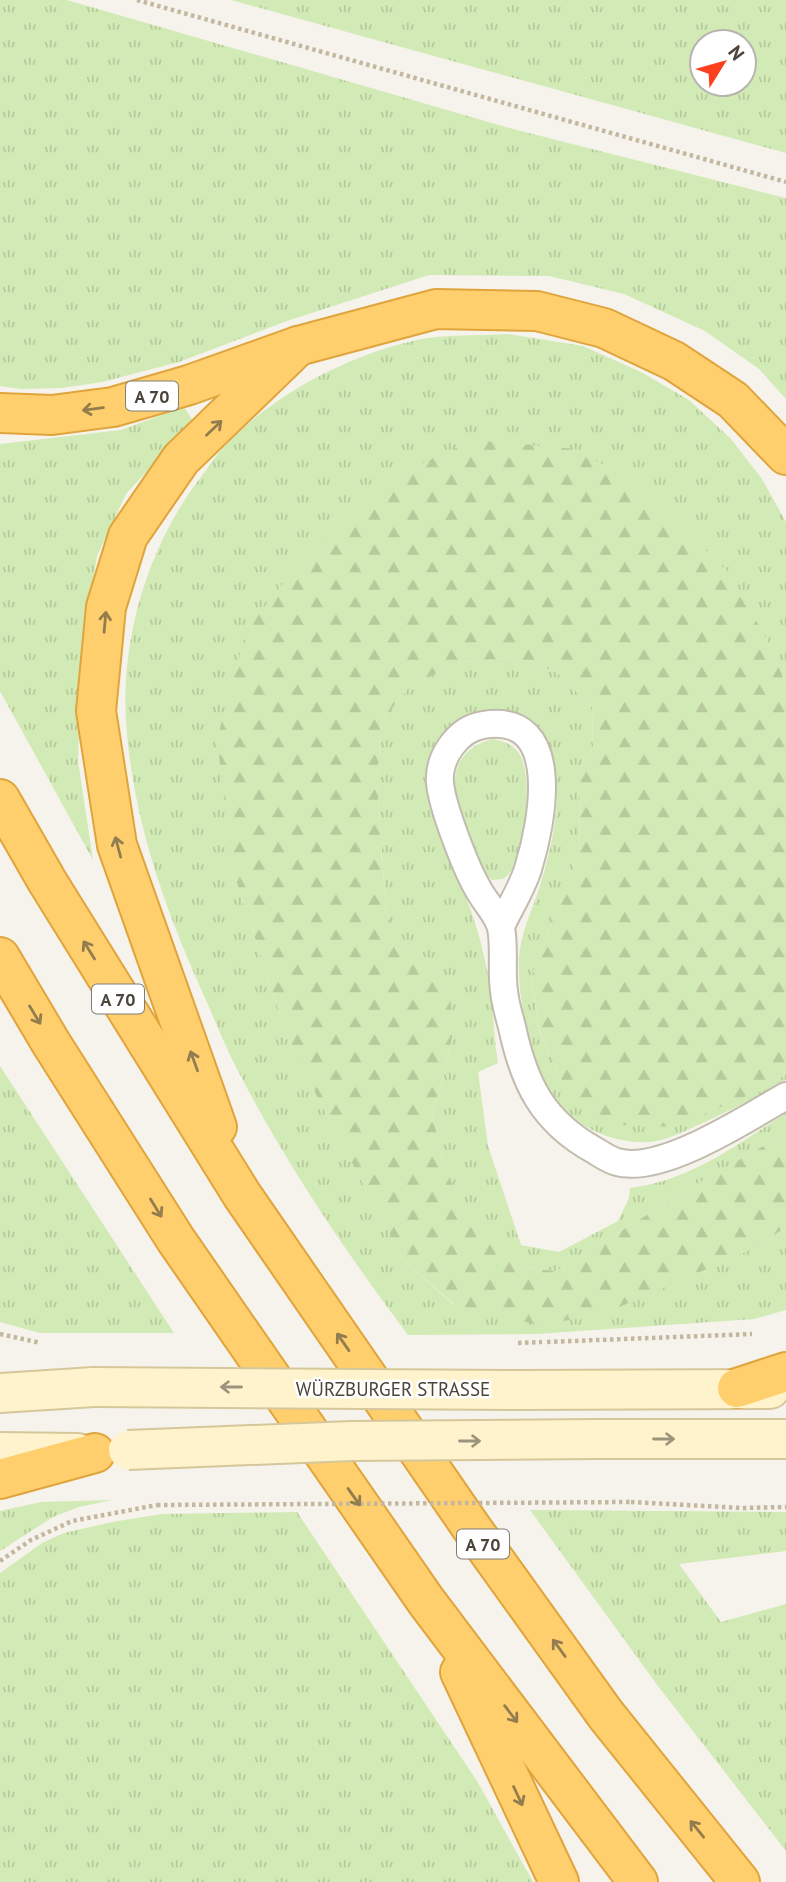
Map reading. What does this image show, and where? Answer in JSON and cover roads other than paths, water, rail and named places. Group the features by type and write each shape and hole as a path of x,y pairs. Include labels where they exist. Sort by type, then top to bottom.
{"highway":[{"path":"242,1195 117,845 96,711 106,607 128,536 181,459 298,346 436,309 537,311 604,328 674,360 733,400 786,455"},
{"name":"A 70","path":"0,414 52,415 114,407 188,385 298,346"},
{"name":"A 70","path":"0,799 68,917 242,1195 471,1527 607,1715 740,1882"},
{"path":"0,957 51,1043 176,1240 426,1601 638,1882"},
{"path":"737,1388 786,1372"},
{"path":"0,1479 112,1452"},
{"path":"426,1601 559,1882"}],"main road":[{"path":"0,1381 45,1388"},
{"name":"WÜRZBURGER STRASSE","path":"0,1393 45,1388 94,1387 786,1390"},
{"path":"0,1452 112,1452 352,1441 786,1440"}],"lane":[{"path":"501,926 476,886 446,810 440,781 445,755 458,736 476,726 496,723 512,727 528,737 538,751 543,779 539,827 527,871 501,926 504,992 518,1058 532,1092 552,1118 582,1143 617,1163 649,1163 677,1154 786,1096"}]}
